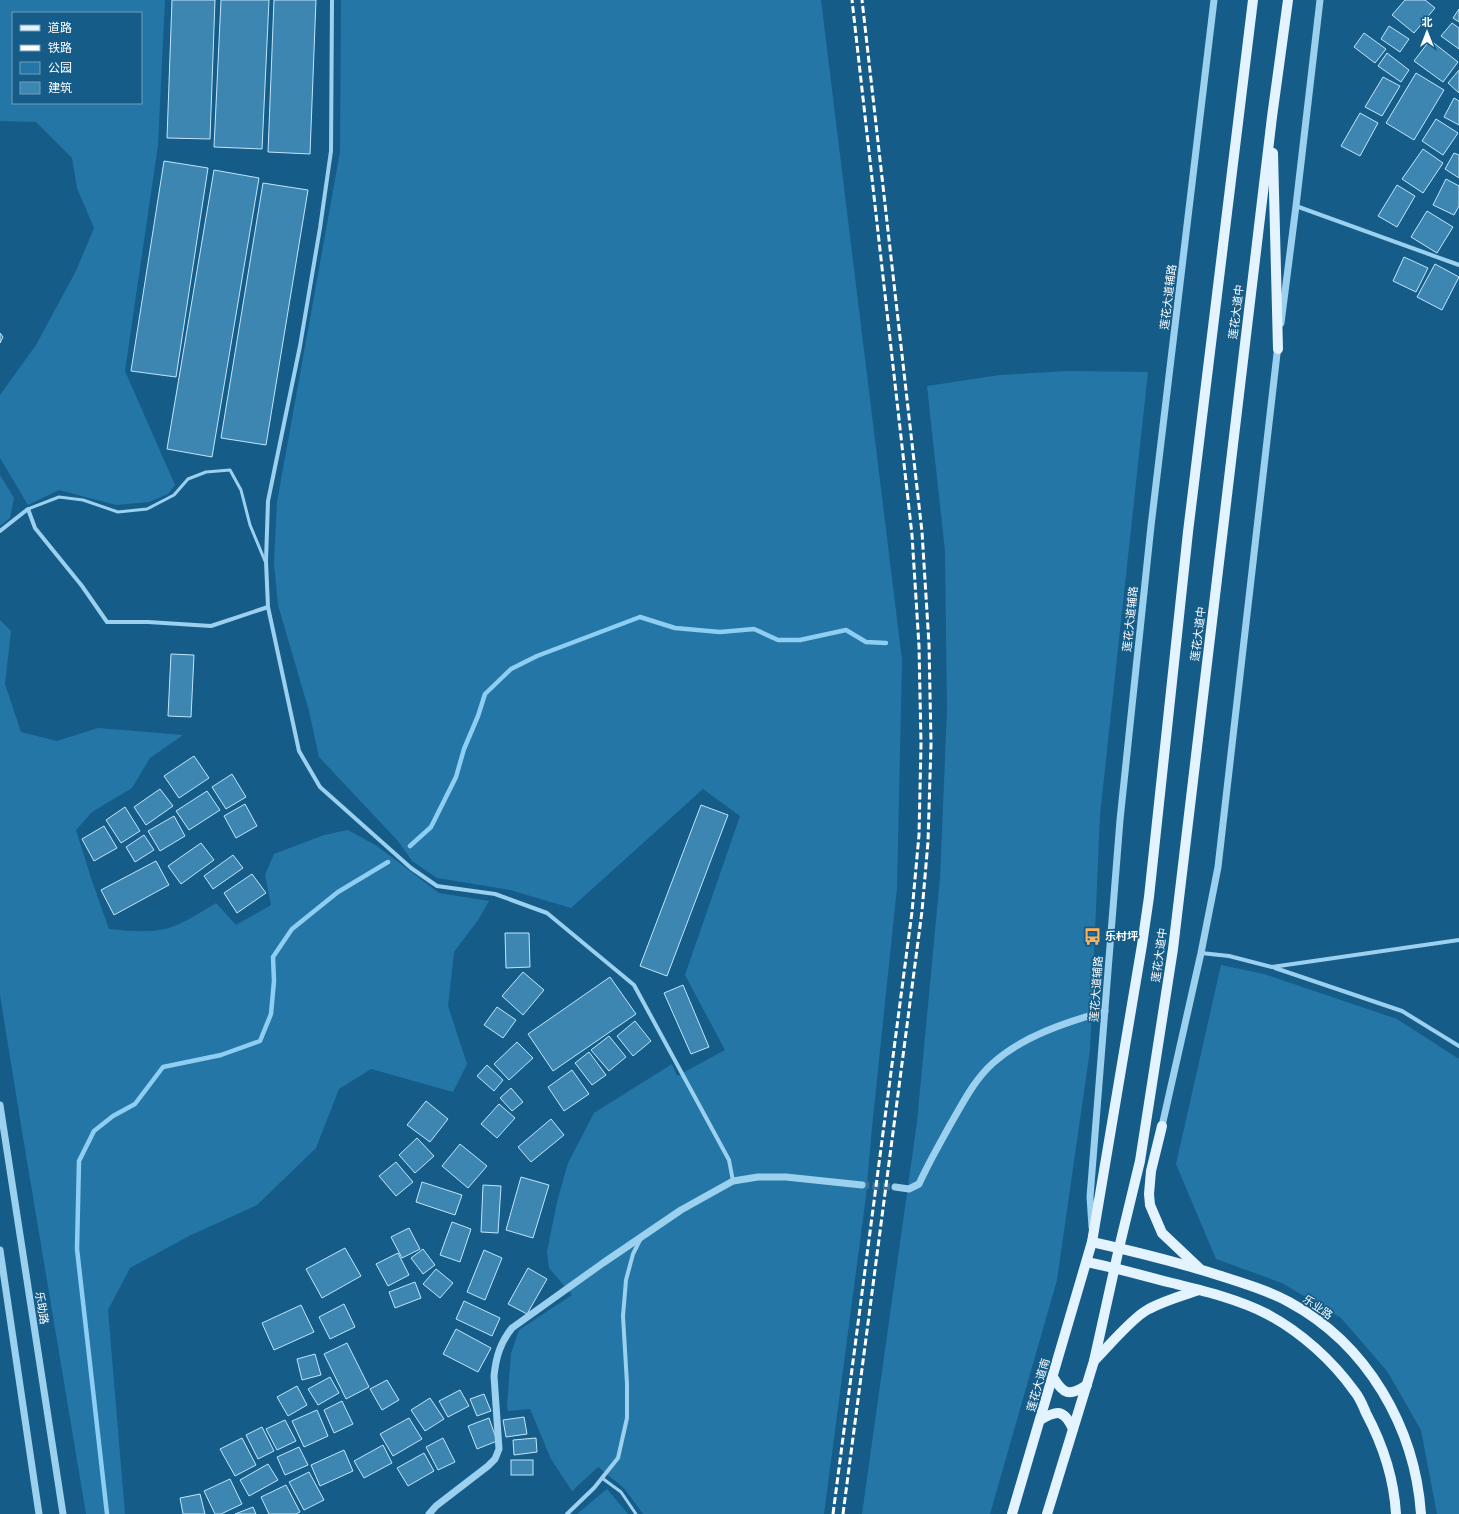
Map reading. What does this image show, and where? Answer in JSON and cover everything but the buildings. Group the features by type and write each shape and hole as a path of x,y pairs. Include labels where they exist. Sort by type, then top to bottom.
{"main road":[{"name":"莲花大道中","path":"1087,1262 1092,1242 1149,897 1188,532 1253,0"},
{"name":"莲花大道中","path":"1115,1268 1140,1161 1173,949 1272,117 1288,0"},
{"path":"1272,117 1278,349"},
{"path":"1140,1161 1162,1126"},
{"path":"1162,1126 1150,1177 1148,1194 1150,1205 1162,1233 1200,1270"},
{"name":"乐业路","path":"1092,1242 1200,1270 1250,1286 1289,1302 1329,1329 1350,1348 1374,1378 1402,1428 1420,1495 1421,1514"},
{"path":"1087,1262 1199,1290 1234,1301 1267,1314 1304,1338 1336,1368 1356,1393 1383,1449 1395,1498 1396,1514"},
{"name":"莲花大道南","path":"1012,1514 1087,1262"},
{"path":"1047,1514 1094,1361 1115,1268"},
{"path":"1094,1361 1146,1310 1167,1300 1199,1290"},
{"path":"1053,1377 1059,1388 1071,1393 1079,1391 1087,1386"},
{"path":"1040,1420 1052,1414 1058,1413 1069,1419 1073,1429"}],"street":[{"path":"332,0 331,151 320,228 300,346 268,501 266,561 268,607 299,751 320,787 411,868 437,886 495,894 547,913 634,986 729,1160 733,1181"},
{"name":"莲花大道辅路","path":"1092,1242 1090,1197 1120,820 1153,511 1214,0"},
{"path":"1162,1126 1201,954 1218,867 1320,0"},
{"path":"1296,206 1459,265"},
{"path":"0,531 28,509 34,528 82,586 107,622 148,622 211,626 268,607"},
{"path":"1272,967 1459,940"},
{"path":"1201,954 1228,956 1272,967 1402,1011 1459,1046"},
{"path":"895,1187 909,1189 919,1184 926,1168 970,1089 993,1063 1008,1052 1045,1031 1105,1011"},
{"name":"乐助路","path":"0,1105 63,1514"},
{"path":"429,1514 436,1506 488,1466 495,1458 499,1449 494,1376 495,1365 503,1340 512,1328 681,1210 733,1181 758,1177 786,1177 862,1184"},
{"path":"567,1514 594,1488 618,1458 627,1418 627,1384 623,1316 626,1280 633,1254 642,1237"},
{"path":"0,1250 39,1514"}],"lane":[{"path":"28,509 59,497 83,500 118,512 147,509 174,495 188,480 206,472 230,470 241,490 250,525 266,561"},
{"path":"602,1478 621,1492 636,1514"}],"green space":[{"path":"0,0 165,0 158,145 125,371 175,485 168,494 149,502 116,505 59,490 28,505 0,458 0,395 36,345 76,271 94,228 77,188 72,158 36,122 0,121"},
{"path":"341,0 821,0 902,660 897,888 866,1196 824,1514 643,1514 624,1488 598,1467 572,1491 551,1459 530,1409 508,1411 507,1406 511,1354 519,1330 572,1295 549,1268 547,1252 557,1202 568,1163 594,1113 672,1064 677,1076 725,1050 685,975 740,816 703,789 571,908 510,890 437,878 412,861 398,841 319,757 309,711 278,605 274,563 277,502 340,152"},
{"path":"1068,371 1148,372 1100,815 1090,1050 1057,1280 990,1514 862,1514 917,1122 940,878 947,711 945,551 927,386 1000,375"},
{"path":"0,475 14,498 10,518 0,526"},
{"path":"0,620 11,631 5,684 21,732 57,741 98,728 183,735 150,758 132,788 92,812 76,830 109,929 132,931 162,930 187,920 216,903 236,925 271,905 265,875 274,854 324,835 348,830 377,846 439,893 489,901 478,920 454,952 448,1006 467,1064 453,1092 371,1069 339,1089 316,1148 257,1205 189,1236 130,1268 108,1310 125,1514 86,1514 0,995"},
{"path":"1221,965 1264,974 1397,1019 1459,1059 1459,1514 1437,1514 1421,1430 1387,1371 1341,1318 1282,1283 1216,1259 1176,1164"},
{"path":"607,1489 628,1514 577,1514"}],"waterway":[{"path":"410,846 431,827 456,777 464,749 478,716 485,694 511,669 537,656 640,617 675,628 720,632 754,629 778,640 800,640 846,630 866,642 886,643"},
{"path":"107,1514 77,1249 79,1161 94,1131 113,1116 135,1104 163,1067 221,1055 260,1041 271,1014 274,981 273,957 292,929 338,892 388,862"}],"tunnel":[{"path":"862,1185 895,1187"}],"railway":[{"path":"833,1514 912,912 919,835 921,744 919,646 912,535 852,0"},
{"path":"843,1514 922,911 928,842 931,744 929,644 922,532 862,0"}],"place":[{"name":"乐村坪","path":"1092,936"}]}
